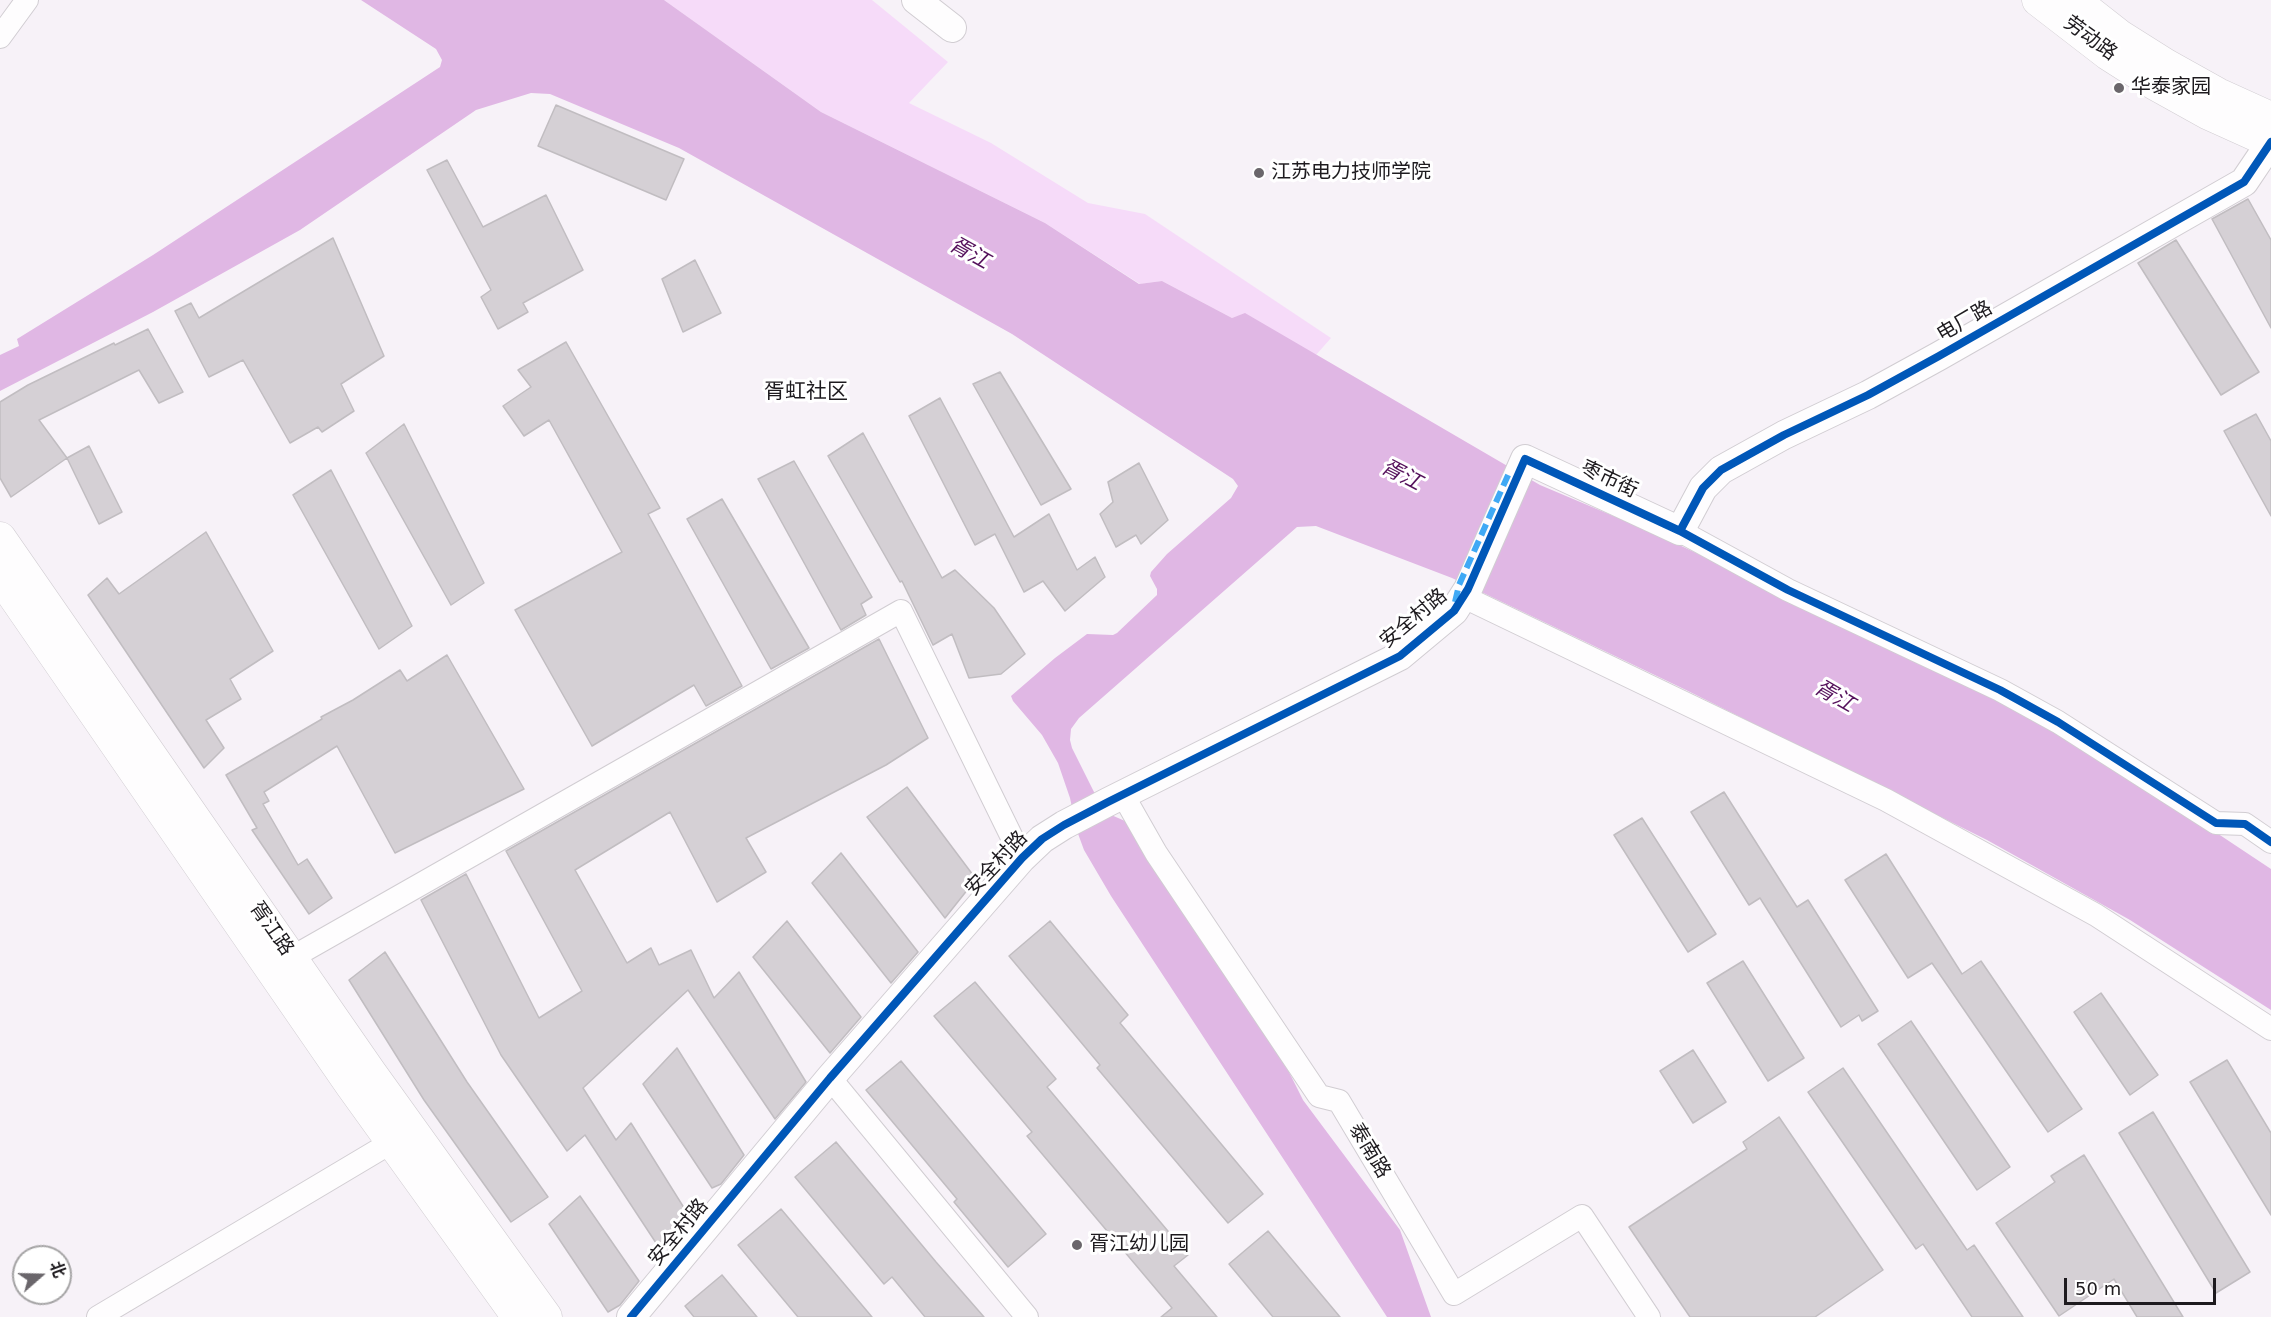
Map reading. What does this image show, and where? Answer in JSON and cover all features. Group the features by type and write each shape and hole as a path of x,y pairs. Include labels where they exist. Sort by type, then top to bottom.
{"main road":[{"name":"劳动路","path":"2038,0 2101,48 2155,84 2200,110 2271,142"},
{"name":"劳动路","path":"2074,0 2120,36 2166,65 2218,94 2271,118"},
{"name":"胥江路","path":"0,538 451,1187 546,1317"},
{"name":"胥江路","path":"0,576 392,1142 518,1317"}],"street":[{"path":"0,37 27,0"},
{"path":"916,0 952,28"},
{"name":"电厂路","path":"1680,531 1703,488 1721,470 1784,435 1868,395 1919,367 2244,182 2271,142"},
{"name":"枣市街","path":"1523,465 1680,531"},
{"name":"安全村路","path":"631,1317 830,1077 1022,858 1042,839 1064,825 1400,656 1454,611 1466,593 1523,465"},
{"path":"1680,531 1788,590 2000,690 2058,722 2216,823 2245,824 2271,842"},
{"path":"1466,593 1886,800 2096,915 2271,1029"},
{"path":"291,958 901,611 1022,858"},
{"name":"泰南路","path":"1116,798 1319,1096 1339,1101 1454,1294 1582,1216 1649,1317"},
{"path":"830,1077 1027,1317"},
{"path":"98,1317 392,1142"}],"shaded area":[{"path":"664,0 872,0 948,62 909,103 991,143 1088,203 1145,214 1331,338 1316,355 1245,314 1232,318 1162,281 1140,284 1045,223 821,112"}],"water":[{"name":"胥江","path":"361,0 664,0 821,112 1045,223 1139,284 1162,281 1232,318 1245,313 1540,485 1656,534 1999,696 2131,776 2271,869 2271,1010 2130,920 1987,840 1686,690 1452,578 1316,526 1297,527 1079,718 1071,729 1070,740 1094,792 1109,814 1125,821 1289,1072 1303,1100 1400,1230 1431,1317 1387,1317 1111,896 1084,850 1058,763 1042,735 1011,696 1087,634 1113,635 1117,633 1157,595 1157,589 1150,576 1151,572 1167,554 1231,498 1238,486 1233,479 1012,334 679,148 550,94 531,93 476,110 300,230 153,312 0,391 0,355 19,346 17,339 153,255 440,67 442,60 436,49"}],"building":[{"path":"556,105 684,159 666,200 538,146"},
{"path":"447,160 483,227 546,195 583,270 523,303 528,312 498,329 481,297 491,290 427,170"},
{"path":"2248,199 2271,240 2271,328 2212,219"},
{"path":"333,238 384,356 341,384 354,411 322,432 318,427 290,443 243,360 209,377 175,311 191,303 199,318"},
{"path":"2176,240 2259,372 2221,395 2138,263"},
{"path":"695,260 721,313 683,332 662,279"},
{"path":"148,329 183,392 159,403 139,370 39,420 67,458 11,497 0,478 0,402 28,385"},
{"path":"566,342 660,508 648,514 742,686 706,706 694,685 592,746 515,610 622,552 549,420 524,436 503,406 531,387 518,370"},
{"path":"1000,372 1071,489 1041,505 973,384"},
{"path":"940,398 1014,537 1049,514 1077,570 1095,557 1105,577 1065,611 1043,581 1024,592 995,534 975,545 909,416"},
{"path":"2256,414 2271,441 2271,516 2224,431"},
{"path":"404,424 484,583 451,605 366,453"},
{"path":"863,433 942,578 955,570 994,608 1025,654 1001,674 969,678 952,634 933,645 902,581 900,582 828,456"},
{"path":"89,446 122,512 99,524 67,458"},
{"path":"794,461 872,597 861,604 866,615 841,630 758,479"},
{"path":"1139,463 1168,520 1141,544 1136,535 1116,547 1100,514 1113,502 1108,482"},
{"path":"331,470 412,626 379,649 293,495"},
{"path":"722,499 809,648 771,669 687,519"},
{"path":"206,532 273,651 230,679 241,699 206,720 224,748 204,768 88,595 107,578 119,594"},
{"path":"879,639 928,738 886,765 746,838 766,872 717,902 670,812 575,870 627,963 651,948 659,965 691,950 714,998 739,972 806,1082 775,1119 688,990 583,1088 616,1140 631,1123 691,1219 672,1243 660,1249 585,1135 567,1151 501,1055 421,900 466,874 539,1018 582,991 506,851"},
{"path":"447,655 524,789 395,853 337,746 264,792 269,801 263,804 298,865 307,859 332,898 309,914 252,830 257,828 226,775 400,670 407,681"},
{"path":"907,787 976,879 945,918 867,817"},
{"path":"1724,792 1797,907 1808,900 1878,1011 1862,1021 1859,1015 1841,1027 1760,898 1749,905 1691,812"},
{"path":"1642,818 1716,934 1688,952 1614,835"},
{"path":"841,853 918,952 891,983 812,883"},
{"path":"1886,854 1962,974 1981,961 2082,1109 2048,1132 1932,963 1908,978 1845,880"},
{"path":"787,921 861,1017 830,1053 753,957"},
{"path":"1050,921 1128,1015 1120,1023 1263,1194 1228,1223 1097,1068 1100,1065 1009,956"},
{"path":"385,952 467,1082 548,1197 511,1222 424,1100 349,980"},
{"path":"1743,961 1804,1058 1768,1081 1707,983"},
{"path":"975,982 1056,1079 1047,1087 1188,1255 1174,1266 1217,1317 1161,1317 1172,1308 1027,1136 1032,1132 934,1016"},
{"path":"2101,993 2158,1075 2130,1095 2074,1012"},
{"path":"1911,1021 2010,1167 1977,1190 1878,1044"},
{"path":"677,1048 744,1155 721,1184 712,1188 643,1084"},
{"path":"1693,1050 1726,1102 1693,1123 1660,1071"},
{"path":"2227,1060 2271,1133 2271,1215 2190,1082"},
{"path":"901,1061 1046,1234 1008,1267 954,1202 957,1199 866,1090"},
{"path":"1843,1068 1967,1250 1974,1245 2023,1317 1972,1317 1923,1244 1916,1249 1808,1092"},
{"path":"2153,1112 2250,1272 2216,1293 2119,1133"},
{"path":"1779,1117 1883,1270 1815,1317 1690,1317 1629,1227 1747,1149 1743,1142"},
{"path":"836,1142 984,1317 925,1317 892,1277 884,1284 795,1177"},
{"path":"2084,1155 2183,1317 2137,1317 2114,1279 2059,1316 1996,1223 2055,1182 2051,1176"},
{"path":"580,1196 639,1281 620,1305 608,1312 549,1224"},
{"path":"781,1209 872,1317 798,1317 738,1245"},
{"path":"1268,1231 1340,1317 1273,1317 1229,1264"},
{"path":"722,1275 757,1317 694,1317 685,1306"}],"marked path":[{"path":"1455,602 1459,585 1509,473"}],"cycle path":[{"path":"1680,531 1703,488 1721,470 1784,435 1868,395 1939,356 2244,182 2271,142"},
{"path":"631,1317 830,1078 1022,858 1042,839 1108,802 1400,656 1454,611 1468,589 1525,459 1680,531 1788,590 2000,690 2058,722 2216,823 2245,824 2271,842"}],"place":[{"name":"华泰家园","path":"2119,88"},
{"name":"江苏电力技师学院","path":"1259,173"},
{"name":"胥江幼儿园","path":"1077,1245"}],"district":[{"name":"胥虹社区","path":"806,393"}]}
